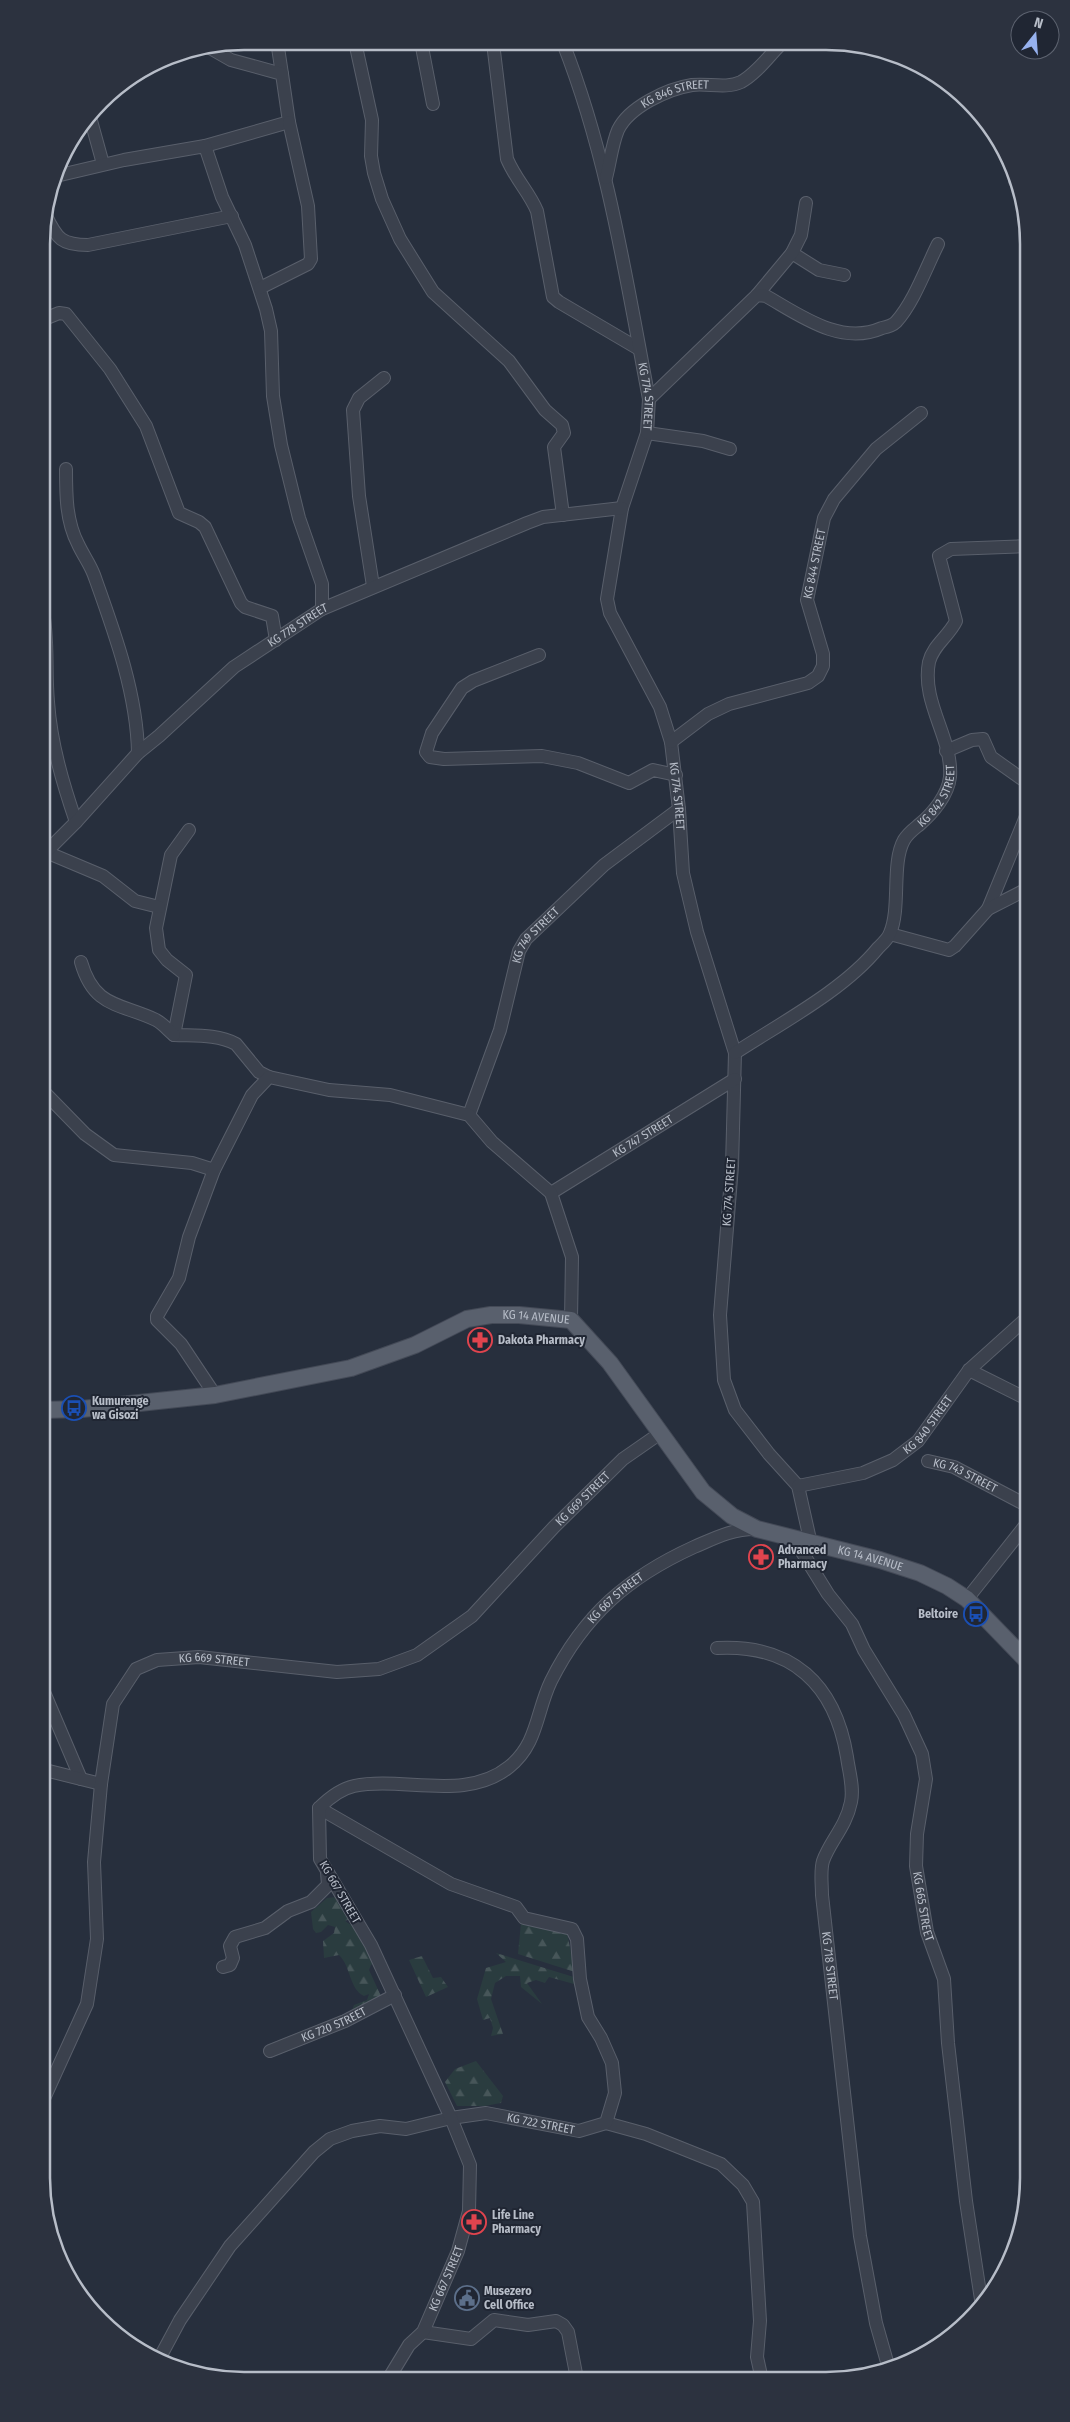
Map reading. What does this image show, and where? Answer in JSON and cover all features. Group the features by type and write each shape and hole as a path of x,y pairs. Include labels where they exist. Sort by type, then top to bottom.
{"main road":[{"name":"KG 14 AVENUE","path":"50,1410 82,1409 215,1395 351,1368 415,1344 467,1319 500,1315 543,1316 571,1320 610,1363 702,1492 732,1516 757,1529 880,1560 920,1573 947,1586 967,1599 1020,1654"}],"street":[{"path":"260,288 308,264 311,260 308,206 289,122 278,50"},
{"path":"357,50 372,120 371,156 382,199 400,239 433,292 509,361 545,410 562,425 564,433 554,448 563,515"},
{"path":"423,50 433,104"},
{"path":"493,50 499,78 507,159 515,177 531,198 537,211 543,251 553,296 559,302 639,349"},
{"name":"KG 774 STREET","path":"566,50 578,82 606,181 649,399 647,432 622,508 607,599 610,613 660,707 671,742 676,775 683,873 697,932 735,1053 732,1166 720,1315 724,1380 735,1410 769,1454 798,1486 811,1544"},
{"name":"KG 846 STREET","path":"606,181 618,130 626,118 638,106 661,95 691,86 732,85 743,81 775,50"},
{"path":"217,52 231,60 282,74"},
{"path":"63,174 104,164 205,146 289,122"},
{"path":"92,124 104,164"},
{"path":"205,146 222,197 232,216 260,288 271,331 273,396 281,445 299,518 322,584 322,609"},
{"path":"649,399 757,295 792,253 801,235 806,203"},
{"path":"51,226 55,234 62,241 70,244 88,245 232,216"},
{"path":"757,295 766,296 835,332 853,334 873,332 895,323 914,292 938,244"},
{"path":"792,253 819,270 844,275"},
{"path":"50,317 59,313 66,314 110,370 146,426 179,513 202,524 245,608 272,616 276,640"},
{"path":"373,586 359,496 353,410 359,398 384,378"},
{"name":"KG 844 STREET","path":"671,742 708,714 729,704 808,682 818,676 822,666 823,654 807,600 824,518 834,499 876,448 921,413"},
{"path":"647,432 703,441 730,449"},
{"path":"66,469 68,511 73,530 92,570 120,656 137,723 138,752"},
{"name":"KG 778 STREET","path":"50,848 76,822 138,752 159,736 234,667 322,609 527,522 563,515 622,508"},
{"name":"KG 842 STREET","path":"890,934 900,849 909,833 933,812 946,791 950,778 946,751 932,708 928,686 930,662 936,647 956,621 939,556 951,549 1020,546"},
{"path":"539,655 474,681 462,688 432,733 426,752 430,757 444,759 542,756 578,763 629,783 653,770 676,775"},
{"path":"50,726 60,772 76,822"},
{"path":"946,751 972,740 983,740 991,758 1020,778"},
{"name":"KG 749 STREET","path":"469,1115 500,1030 519,951 526,939 604,865 679,809"},
{"path":"174,1035 186,975 167,960 160,950 156,928 171,855 189,830"},
{"path":"735,1053 850,978 867,962 890,934 949,950 955,946 988,909 1020,831"},
{"path":"50,856 103,876 135,901 159,908"},
{"path":"988,909 1020,893"},
{"path":"81,962 85,976 107,1002 157,1021 174,1035 217,1037 231,1041 236,1044 259,1072 268,1077 329,1090 390,1095 469,1115 492,1142 551,1193 572,1257 571,1320"},
{"path":"215,1395 181,1344 157,1320 159,1312 166,1304 179,1278 189,1237 214,1170 252,1095 268,1077"},
{"name":"KG 747 STREET","path":"551,1193 734,1079"},
{"path":"50,1098 85,1134 114,1155 192,1163 214,1170"},
{"name":"KG 840 STREET","path":"798,1486 863,1473 893,1460 918,1441 969,1370 1020,1323"},
{"path":"969,1370 1020,1396"},
{"name":"KG 669 STREET","path":"50,2086 87,2004 96,1939 94,1862 101,1784 113,1704 136,1669 158,1660 199,1657 337,1672 379,1668 417,1654 472,1616 554,1527 616,1466 659,1434"},
{"name":"KG 743 STREET","path":"928,1461 954,1467 1020,1502"},
{"name":"KG 667 STREET","path":"393,2372 409,2345 423,2332 458,2251 469,2211 470,2165 396,1995 371,1945 320,1859 319,1808 330,1798 353,1787 369,1784 460,1785 482,1780 508,1768 527,1749 549,1686 556,1672 579,1634 607,1602 640,1575 677,1555 729,1531 757,1529"},
{"path":"967,1599 1020,1532"},
{"name":"KG 665 STREET","path":"794,1539 828,1594 852,1624 864,1650 904,1715 922,1754 926,1780 918,1818 916,1866 927,1932 944,1979 948,2044 974,2270 980,2296"},
{"name":"KG 718 STREET","path":"717,1648 749,1648 765,1651 781,1656 803,1670 827,1698 844,1742 852,1790 850,1804 841,1831 823,1861 822,1895 860,2236 876,2322 887,2362"},
{"path":"50,1706 81,1780"},
{"path":"50,1771 101,1784"},
{"path":"319,1808 451,1884 516,1907 524,1918 572,1929 577,1939 580,1978 588,2017 601,2038 612,2063 615,2093 606,2124 646,2134 721,2164 743,2184 753,2202 760,2321 757,2357 760,2372"},
{"path":"223,1967 230,1965 233,1958 230,1946 235,1937 265,1928 288,1910 311,1902 328,1885 327,1871 320,1859"},
{"name":"KG 720 STREET","path":"270,2051 346,2021 396,1995"},
{"name":"KG 722 STREET","path":"162,2354 180,2320 230,2246 314,2152 330,2139 352,2131 380,2126 406,2129 451,2118 486,2113 580,2131 606,2124"},
{"path":"423,2332 471,2339 494,2320 528,2325 556,2321 563,2324 568,2332 576,2372"}],"green space":[{"path":"336,1897 343,1909 342,1911 352,1918 345,1921 351,1925 359,1925 361,1942 371,1945 376,1962 371,1965 369,1970 381,1996 352,2010 354,2005 367,2000 369,1994 364,1996 355,1988 346,1965 339,1955 324,1958 323,1941 334,1933 335,1927 328,1925 321,1932 316,1933 313,1929 311,1912 327,1898"},
{"path":"521,1923 567,1933 575,1972 518,1954"},
{"path":"496,1953 577,1978 574,1984 549,1977 545,1983 536,1980 527,1983 542,2004 521,1987 520,1976 506,1976 495,1983 491,1999 503,2034 491,2036 493,2028 490,2018 483,2020 477,1999 486,1968 506,1962"},
{"path":"422,1956 433,1978 441,1977 448,1987 426,1997 409,1960"},
{"path":"476,2061 503,2096 501,2103 484,2106 457,2106 445,2082 455,2069"}],"place":[{"name":"Dakota Pharmacy","path":"480,1340"},
{"name":"Kumurenge wa Gisozi","path":"74,1408"},
{"name":"Advanced Pharmacy","path":"761,1557"},
{"name":"Beltoire","path":"976,1614"},
{"name":"Life Line Pharmacy","path":"474,2222"},
{"name":"Musezero Cell Office","path":"467,2298"}]}
